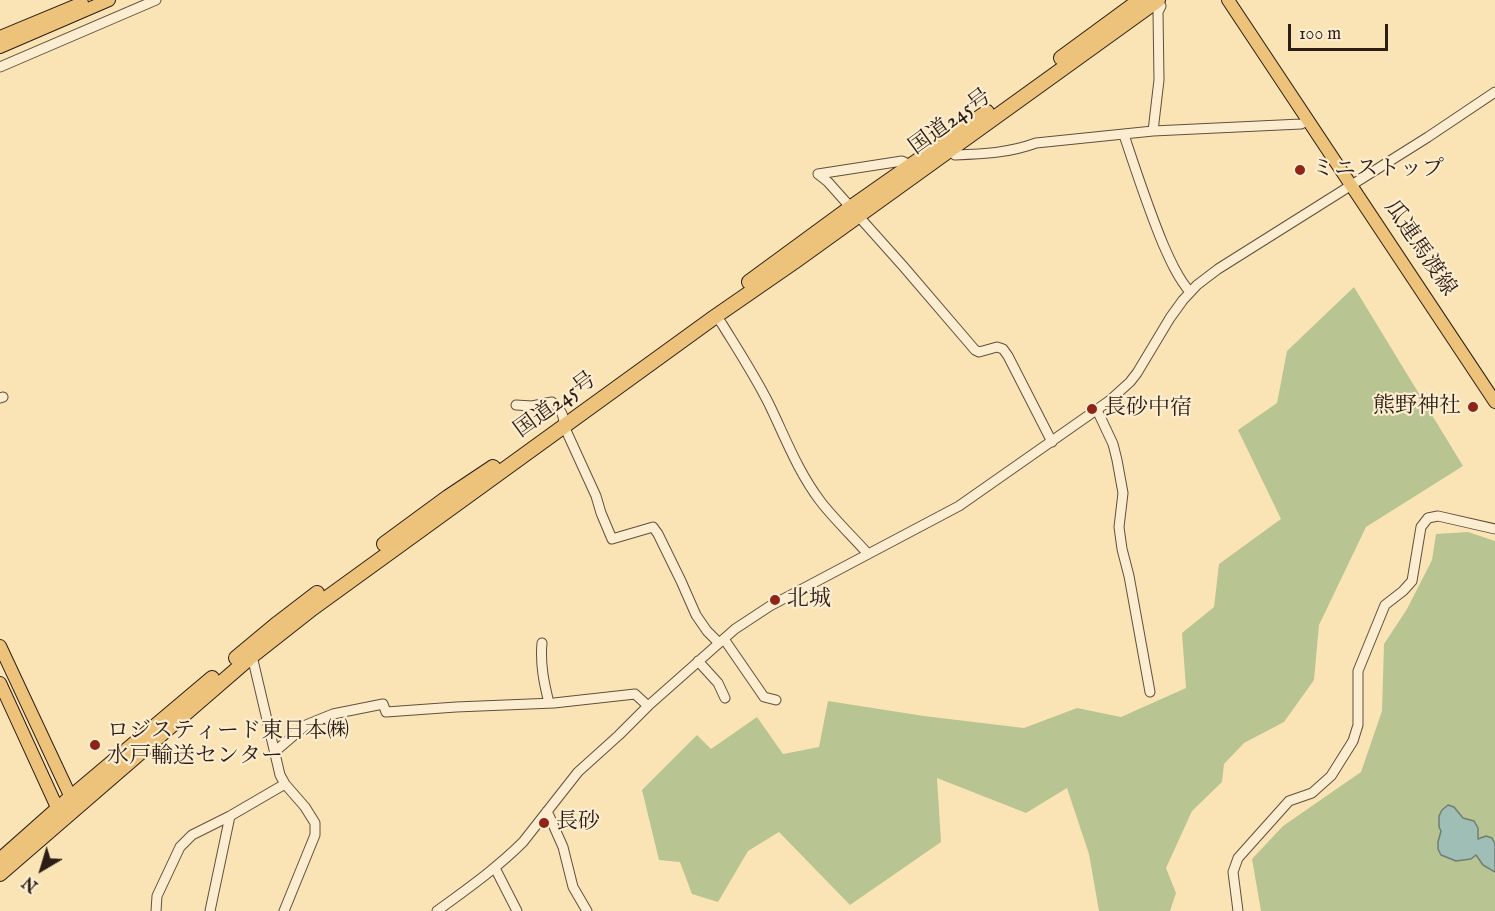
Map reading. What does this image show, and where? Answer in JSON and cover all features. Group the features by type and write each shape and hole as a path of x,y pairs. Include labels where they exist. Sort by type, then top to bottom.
{"highway":[{"name":"国道245号","path":"564,421 716,316 854,212 910,165 1140,0"},
{"name":"国道245号","path":"0,860 60,814 249,652 854,212 950,150 1159,3"},
{"name":"国道245号","path":"0,874 60,814"}],"main road":[{"path":"0,37 88,0"},
{"path":"0,47 109,0"},
{"name":"瓜連馬渡線","path":"1228,0 1495,402"},
{"path":"0,646 74,802"},
{"path":"0,683 60,814"}],"street":[{"path":"0,67 156,0"},
{"path":"1153,131 1159,80 1159,3"},
{"path":"437,911 495,868 523,842 578,772 721,641 770,606 959,506 1052,442 1109,401 1130,382 1170,318 1190,292 1218,269 1428,137 1495,92"},
{"path":"950,150 955,155 989,154 1019,149 1036,143 1153,131 1301,124 1309,120"},
{"path":"1124,135 1149,211 1171,262 1190,292"},
{"path":"910,165 902,161 818,174 828,182 975,350 979,352 997,347 1003,349 1052,442"},
{"path":"716,316 757,381 787,446 807,481 821,502 868,554"},
{"path":"516,405 532,406 552,402 562,411 564,421 612,538 653,527 696,615 707,631 721,641 764,697 776,700"},
{"path":"1097,410 1113,444 1117,460 1123,493 1119,527 1122,549 1150,692"},
{"path":"1238,911 1233,872 1238,858 1289,801 1312,793 1331,776 1353,741 1358,725 1358,671 1385,605 1412,581 1420,526 1428,518 1438,516 1495,529"},
{"path":"542,643 540,659 549,703"},
{"path":"249,652 280,775 315,823 315,835 284,911"},
{"path":"698,661 718,683 725,698"},
{"path":"275,753 306,725 333,714 383,704 386,712 549,703 635,694 648,706"},
{"path":"156,911 156,896 180,847 192,835 285,784"},
{"path":"547,811 563,847 573,887 584,910"},
{"path":"210,911 230,816"},
{"path":"495,868 517,911"}],"green space":[{"path":"1354,287 1463,466 1366,527 1319,625 1314,680 1284,722 1244,743 1224,764 1222,782 1192,811 1166,868 1176,893 1170,911 1099,911 1089,854 1067,788 1026,813 937,778 941,842 850,905 779,832 748,851 718,902 692,894 680,862 659,860 642,790 697,735 711,749 757,717 783,754 819,747 828,701 1024,728 1077,708 1121,717 1186,688 1182,633 1214,607 1219,564 1281,519 1238,430 1277,403 1287,351"},
{"path":"1468,532 1495,541 1495,911 1261,911 1252,859 1283,826 1361,772 1382,711 1384,644 1407,609 1432,560 1436,534"}],"water":[{"path":"1448,805 1454,807 1463,818 1474,821 1478,828 1478,839 1486,836 1492,838 1495,844 1495,872 1483,865 1476,855 1471,859 1456,861 1441,855 1438,849 1441,831 1439,816"}],"place":[{"name":"ミニストップ","path":"1300,170"},
{"name":"熊野神社","path":"1473,407"},
{"name":"長砂中宿","path":"1092,409"},
{"name":"北城","path":"775,600"},
{"name":"ロジスティード東日本㈱ 水戸輸送センター","path":"95,745"},
{"name":"長砂","path":"544,823"}]}
